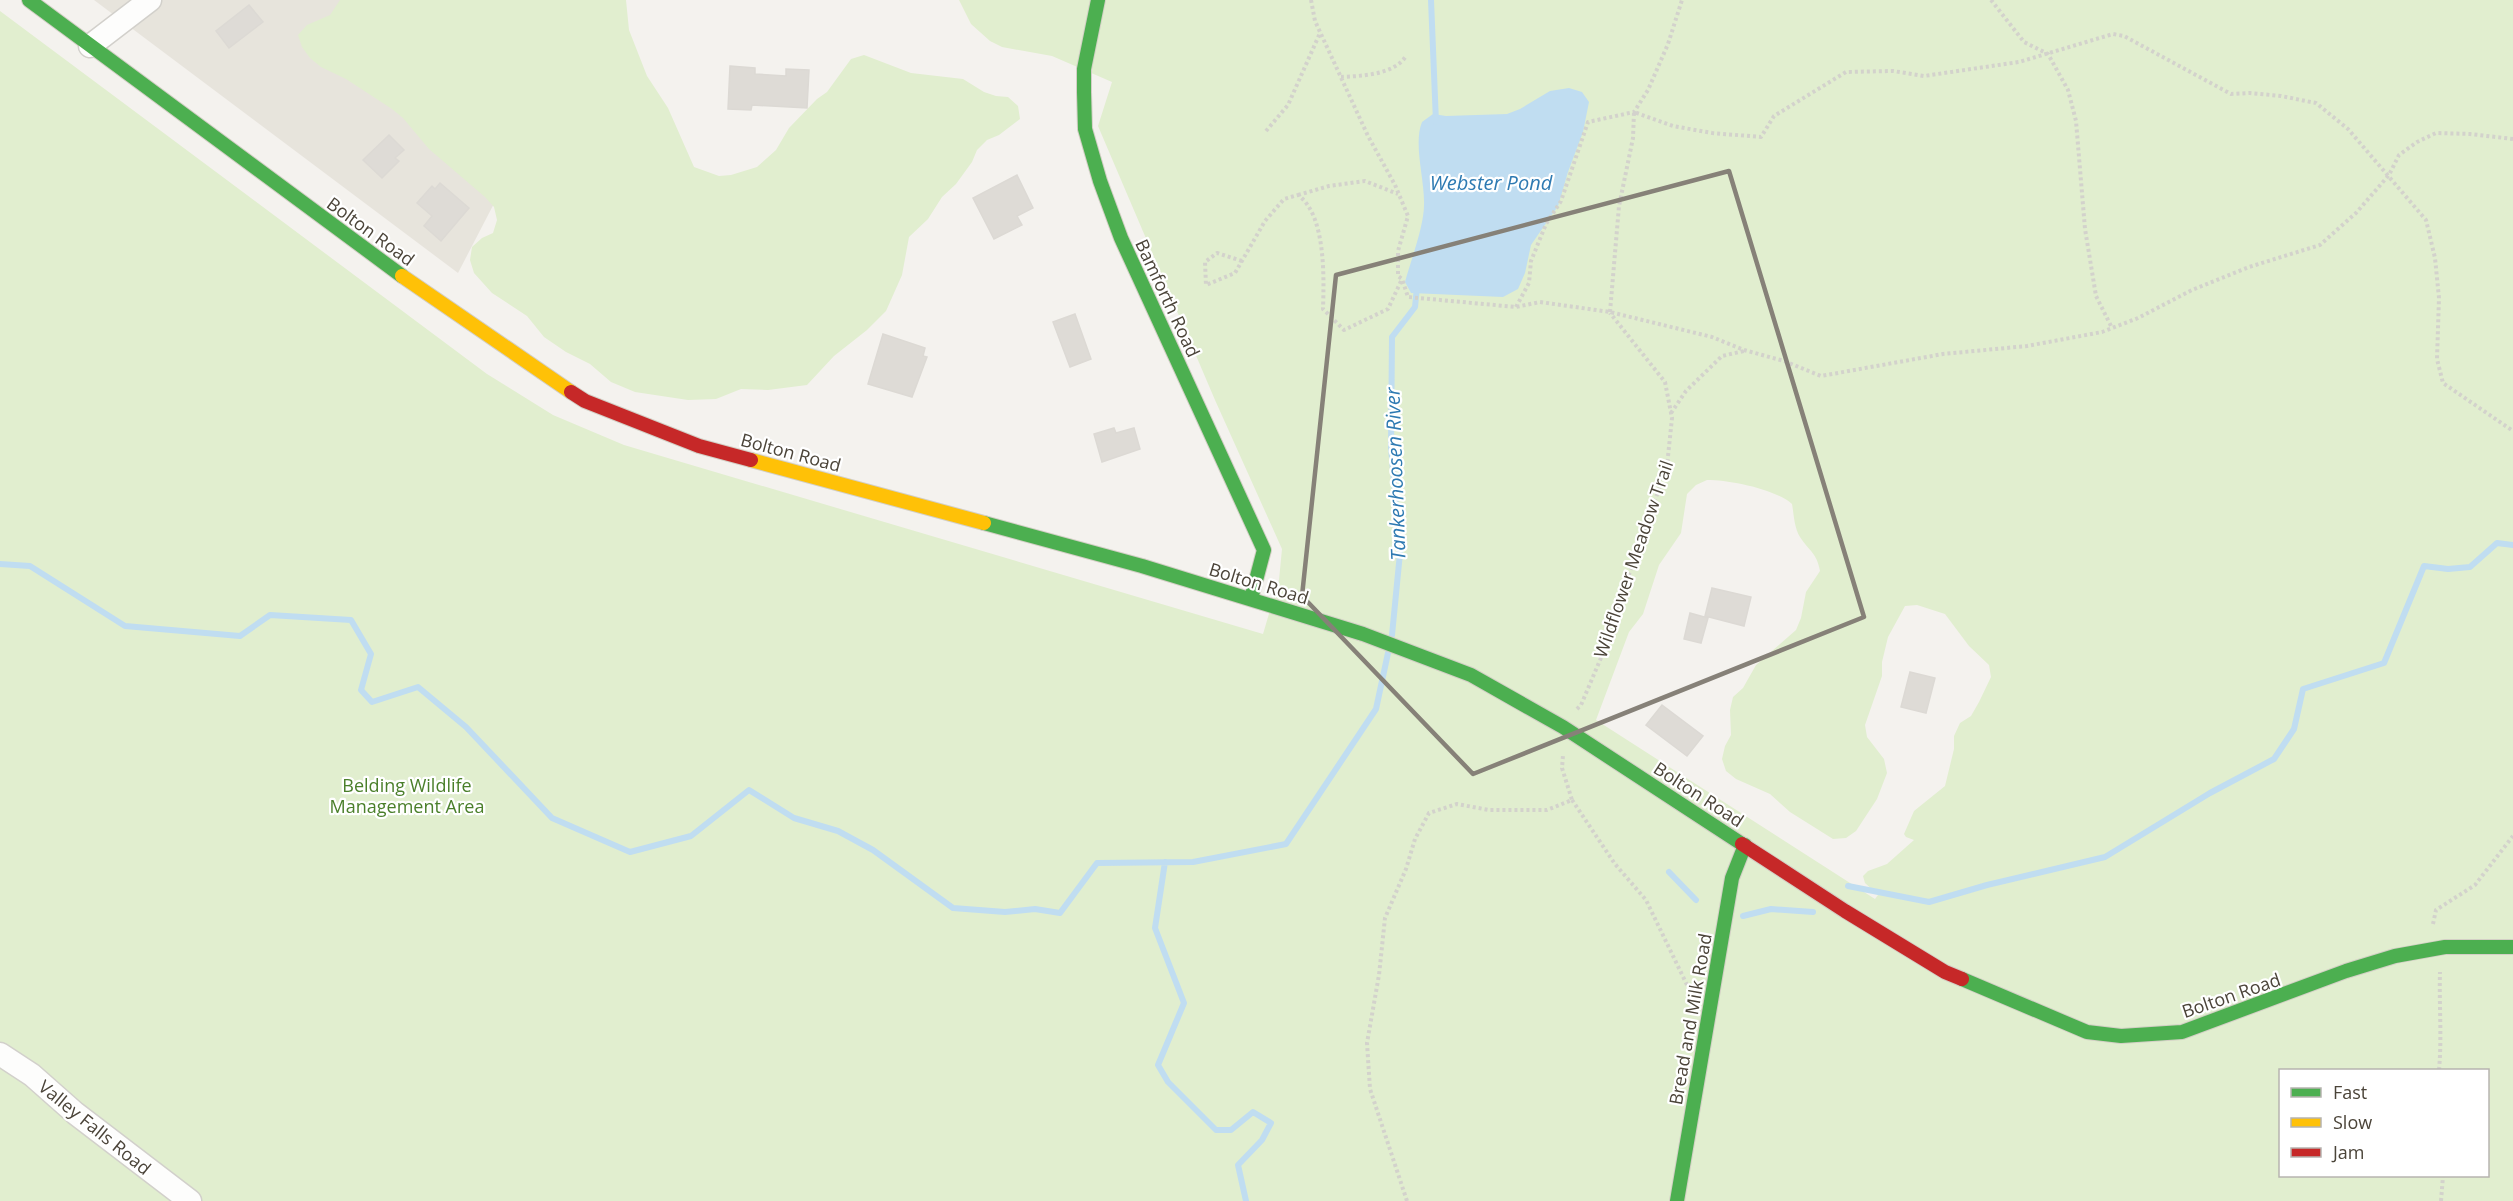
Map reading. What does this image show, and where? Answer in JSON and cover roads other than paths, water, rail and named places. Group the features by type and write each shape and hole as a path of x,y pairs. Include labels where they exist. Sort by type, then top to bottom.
{"street":[{"name":"Bolton Road","path":"29,0 439,303 585,401 699,446 1142,566 1363,634 1472,675 1563,727 1845,911 1945,972 2087,1032 2121,1036 2182,1032 2346,971 2395,956 2445,947 2513,947"},
{"path":"90,46 150,0"},
{"name":"Bamforth Road","path":"1098,0 1084,69 1085,129 1121,238 1264,550 1251,599"},
{"name":"Bread and Milk Road","path":"1677,1201 1732,878 1745,845"},
{"name":"Valley Falls Road","path":"0,1054 32,1075 75,1113 190,1201"}],"water":[{"name":"Webster Pond","path":"1569,88 1582,92 1589,102 1583,132 1558,206 1531,245 1525,273 1518,289 1503,297 1411,293 1405,282 1420,233 1424,205 1419,151 1422,122 1433,114 1446,116 1507,114 1550,91"}],"waterway":[{"name":"Tankerhoosen River","path":"1431,0 1436,122"},
{"name":"Tankerhoosen River","path":"1392,635 1400,553 1391,447 1392,337 1415,307 1417,287"},
{"path":"1848,886 1929,902 1987,885 2105,857 2210,793 2274,759 2294,729 2303,689 2384,663 2424,566 2448,569 2470,567 2497,543 2513,545"},
{"name":"Tankerhoosen River","path":"0,564 30,566 125,626 240,636 270,615 351,620 371,654 361,690 372,702 418,687 466,727 552,818 630,852 691,836 749,790 794,818 838,831 873,850 953,908 1005,912 1035,909 1060,913 1097,863 1193,862 1286,844 1376,709 1388,653"},
{"path":"1165,862 1155,928 1184,1003 1158,1065 1168,1082 1216,1130 1231,1130 1253,1112 1271,1123 1262,1140 1238,1165 1246,1201"},
{"path":"1669,872 1696,900"},
{"path":"1743,916 1771,909 1813,912"}],"park label":[{"name":"Belding Wildlife Management Area","path":"407,795"}]}
